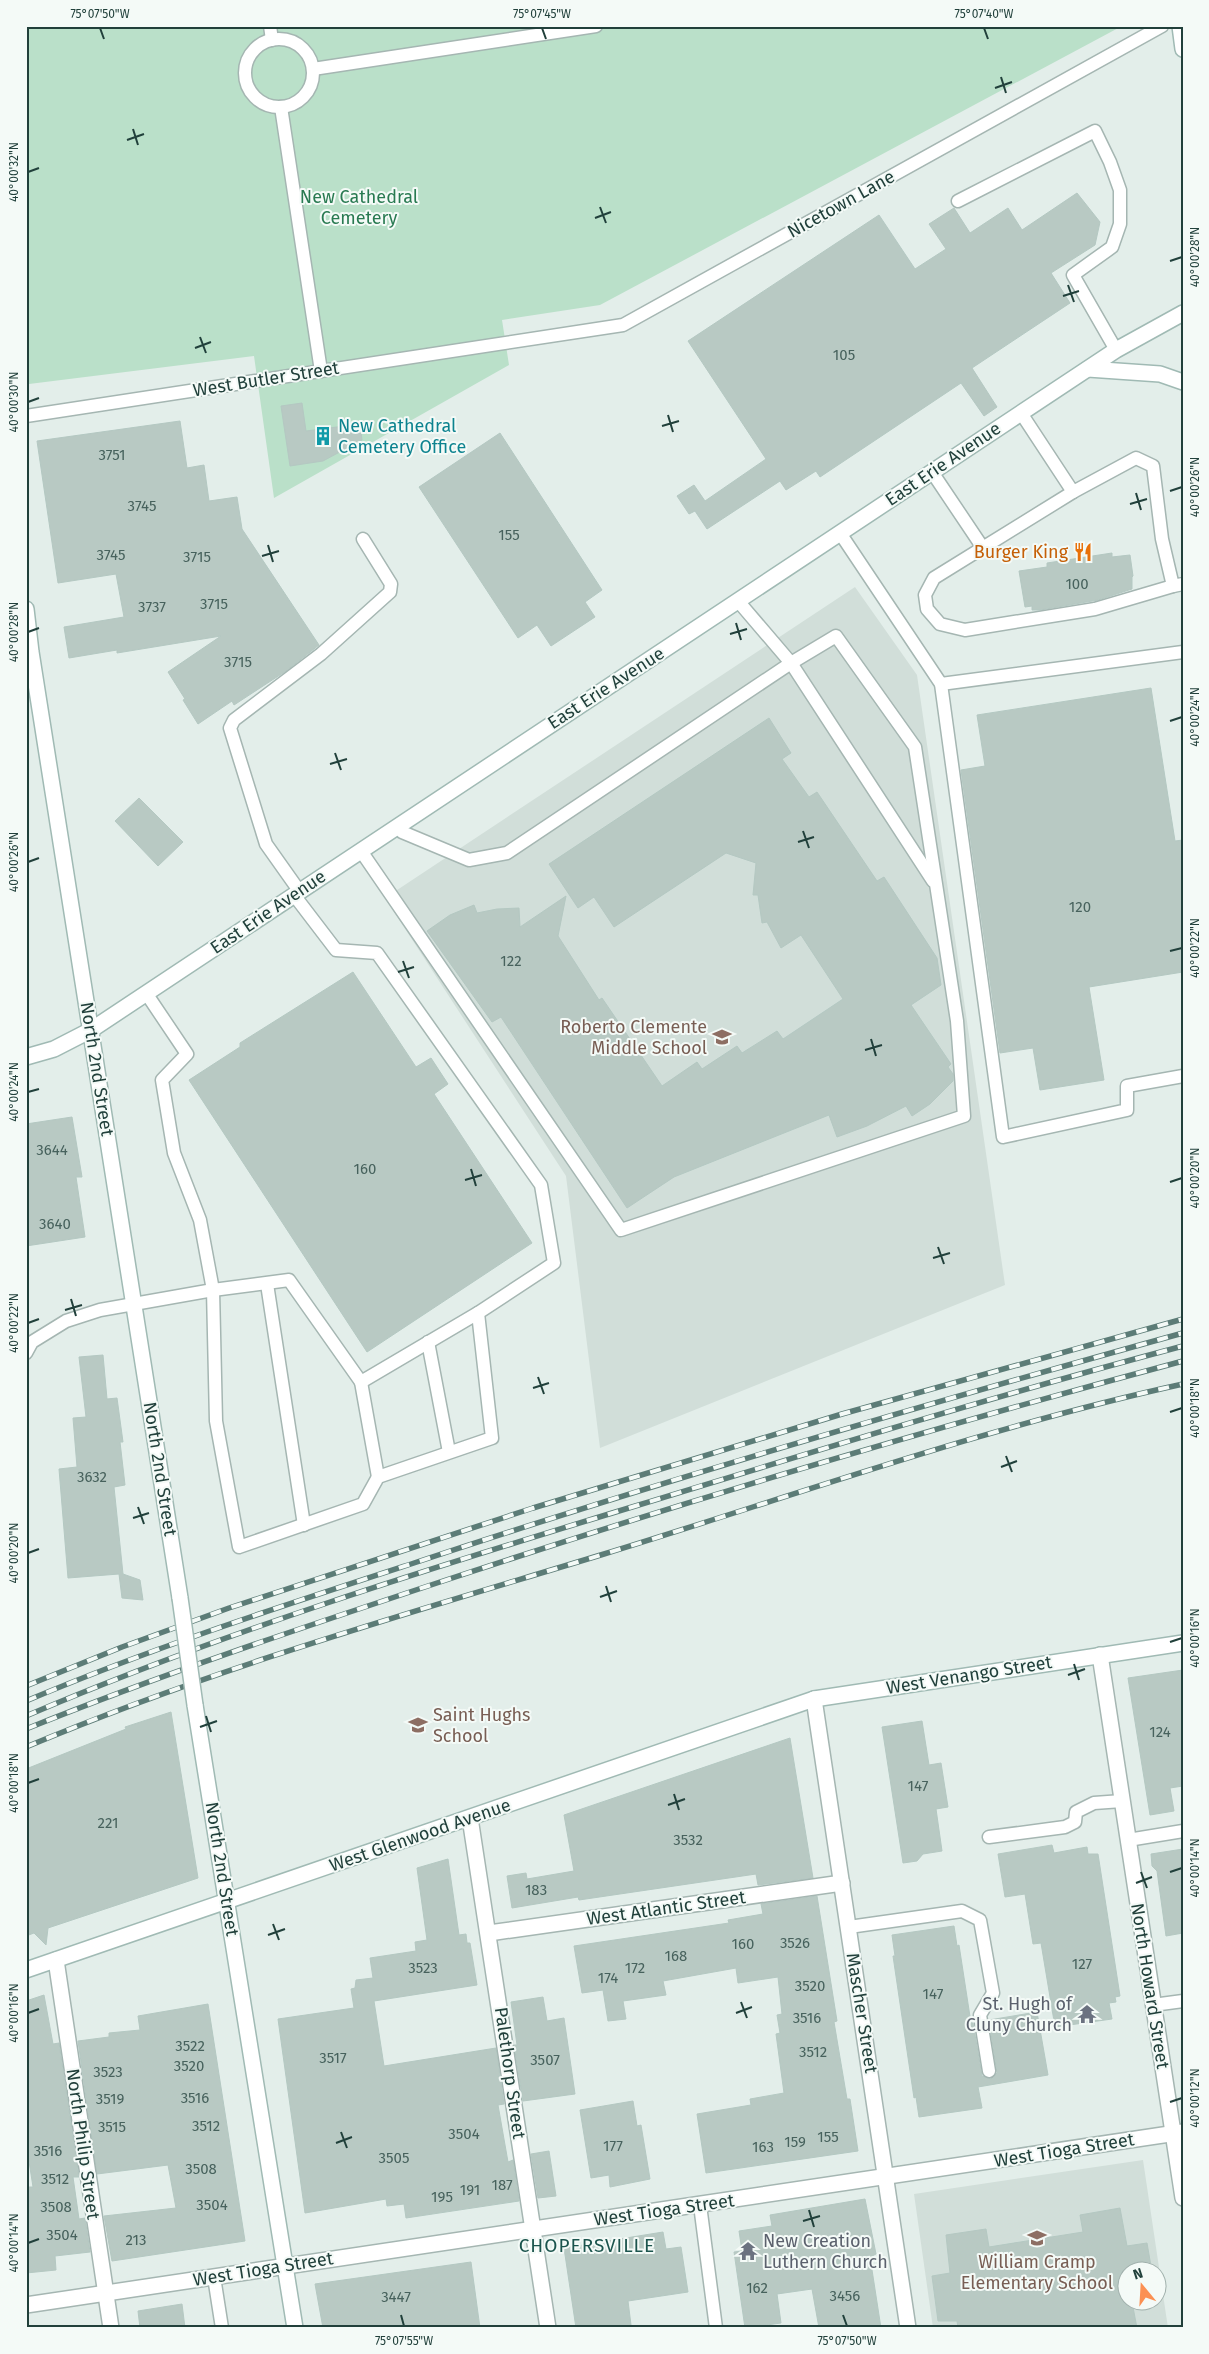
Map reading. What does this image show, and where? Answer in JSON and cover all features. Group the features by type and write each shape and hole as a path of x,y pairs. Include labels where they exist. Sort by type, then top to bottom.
{"street":[{"path":"1180,26 1183,49"},
{"name":"East Erie Avenue","path":"26,1057 54,1049 91,1030 1116,350 1183,313"},
{"path":"1088,369 1160,374 1183,382"},
{"name":"North 2nd Street","path":"26,609 29,663 91,1030 195,1705 228,1901 295,2328"},
{"name":"West Venango Street","path":"814,1699 1183,1643"},
{"name":"North Howard Street","path":"1100,1655 1154,2005 1178,2133 1183,2198"},
{"name":"West Glenwood Avenue","path":"26,1970 814,1699"},
{"name":"Mascher Street","path":"814,1699 887,2177 908,2328"},
{"name":"Palethorp Street","path":"470,1818 548,2328"},
{"name":"West Atlantic Street","path":"489,1933 842,1883"},
{"name":"North Philip Street","path":"56,1960 111,2328"},
{"name":"West Tioga Street","path":"26,2305 1178,2133"}],"lane":[{"path":"270,26 272,40"},
{"path":"313,69 596,26"},
{"name":"Nicetown Lane","path":"506,344 623,325 1162,26"},
{"path":"272,40 294,43 303,49 310,58 313,69 312,80 301,99 281,107 270,106 260,101 246,84 246,67 253,52 261,44 272,40"},
{"path":"281,107 321,371"},
{"path":"958,201 1095,131 1110,162 1120,190 1120,224 1112,248 1072,275 1116,350"},
{"name":"West Butler Street","path":"26,416 506,344"},
{"path":"1021,413 1073,492"},
{"path":"1136,458 1153,466 1162,540 1178,585 1095,609 965,630 940,624 927,609 925,595 934,578 1073,492 1136,458"},
{"path":"932,472 983,548"},
{"path":"840,533 941,684 1003,1137 1127,1110 1127,1086 1183,1076"},
{"path":"361,1382 478,1313 554,1263 541,1186 377,953 336,950 266,844 230,728 234,720 321,654 390,592 390,584 363,539"},
{"path":"738,601 791,663 936,885"},
{"path":"360,851 621,1230 964,1116 957,1021 914,746 836,636 791,663 508,854 469,860 402,832 398,826"},
{"path":"941,684 1183,652"},
{"path":"26,1353 32,1342 66,1320 100,1310 213,1290 289,1280 361,1382 378,1477 363,1504 239,1547 216,1421 213,1290 200,1220 174,1153 162,1080 187,1054 146,993"},
{"path":"267,1284 304,1525"},
{"path":"378,1477 492,1438 478,1313"},
{"path":"428,1342 449,1452"},
{"path":"989,1837 1065,1827 1074,1822 1076,1812 1094,1803 1122,1801"},
{"path":"1128,1840 1183,1831"},
{"path":"849,1928 962,1911 980,1920 993,1993 980,2015 989,2071"},
{"path":"1154,2005 1183,2001"},
{"path":"700,2204 716,2328"},
{"path":"214,2277 222,2328"}],"shaded area":[{"name":"Roberto Clemente Middle School","path":"855,587 917,675 1005,1285 600,1448 566,1176 385,898"},
{"name":"William Cramp Elementary School","path":"1143,2160 1158,2262 1116,2262 1116,2312 1166,2312 1168,2328 933,2328 914,2194"}],"green space":[{"name":"New Cathedral Cemetery","path":"26,26 1122,26 600,305 502,320 509,365 274,498 254,356 29,384 26,367"}],"building":[{"path":"1077,193 1100,222 1095,245 1051,273 1070,303 972,368 997,407 984,416 961,383 820,477 816,471 786,490 780,481 707,529 695,511 689,514 677,496 694,485 705,501 766,459 688,341 879,215 915,269 946,249 929,224 954,208 970,233 1008,208 1022,230"},
{"name":"New Cathedral Cemetery Office","path":"302,403 306,431 360,424 362,440 323,461 290,466 281,406"},
{"path":"180,421 187,468 204,465 209,501 237,497 242,529 319,645 286,671 234,705 232,701 198,724 168,672 221,636 117,653 117,650 69,658 64,627 124,617 116,574 58,583 37,441"},
{"path":"500,433 602,590 585,602 595,617 551,646 537,625 518,638 419,487"},
{"path":"1112,553 1112,557 1130,555 1133,576 1132,589 1098,600 1040,610 1032,610 1032,606 1025,607 1019,571 1047,567 1047,563"},
{"path":"1151,688 1175,841 1183,840 1183,972 1089,987 1104,1080 1040,1090 1033,1048 1000,1053 961,770 985,766 977,715"},
{"path":"769,718 791,753 782,759 809,797 817,792 877,881 884,877 937,958 941,985 911,1005 951,1064 948,1067 953,1074 953,1081 930,1104 912,1116 906,1106 867,1126 837,1137 829,1115 674,1177 627,1208 501,1017 492,1022 427,931 450,915 474,905 477,913 497,909 519,908 520,927 566,896 558,936 599,1000 602,998 662,1086 697,1062 702,1069 737,1046 742,1053 777,1031 783,1039 843,999 801,935 781,948 767,922 762,923 758,895 753,895 756,863 726,853 614,927 594,897 578,908 549,864"},
{"path":"139,798 183,842 158,866 115,821"},
{"path":"353,972 416,1067 431,1058 448,1084 434,1094 532,1243 367,1352 189,1080 240,1047 240,1043"},
{"path":"72,1117 82,1177 76,1177 85,1237 26,1246 26,1124"},
{"path":"103,1355 107,1399 117,1398 123,1442 120,1442 125,1485 114,1487 123,1574 140,1580 143,1600 122,1598 119,1574 68,1578 59,1469 77,1467 73,1418 86,1417 79,1357"},
{"path":"1183,1670 1183,1786 1170,1788 1174,1811 1150,1815 1128,1678"},
{"path":"171,1712 198,1878 48,1928 46,1945 34,1933 26,1936 26,1769 126,1729 125,1727"},
{"path":"922,1721 929,1765 941,1763 948,1807 936,1809 942,1851 923,1854 917,1861 903,1863 882,1727"},
{"path":"790,1738 813,1878 758,1885 756,1874 579,1900 578,1897 512,1908 507,1876 526,1873 527,1879 574,1871 564,1815"},
{"path":"1052,1845 1054,1853 1087,1847 1088,1854 1098,1854 1120,1996 1115,1997 1116,2002 1109,2003 1112,2019 1055,2027 1041,1943 1033,1944 1025,1894 1005,1897 998,1854"},
{"path":"1183,1849 1183,1933 1166,1936 1157,1871 1152,1866 1151,1854"},
{"path":"448,1859 459,1935 466,1934 467,1943 470,1943 477,1985 374,2001 384,2066 496,2048 504,2104 498,2105 508,2162 513,2160 519,2201 406,2218 404,2204 387,2206 386,2199 305,2213 278,2019 354,2008 351,1989 355,1988 356,1980 373,1978 370,1958 416,1951 415,1942 427,1940 417,1868"},
{"path":"817,1896 837,2021 834,2022 847,2099 850,2099 858,2151 706,2173 697,2114 751,2105 750,2099 784,2093 776,2034 780,2033 777,2015 782,2014 778,1977 738,1983 736,1968 663,1981 666,1995 623,2001 626,2019 608,2021 603,1990 582,1993 574,1946 729,1923 728,1920 763,1914 761,1904"},
{"path":"954,1926 982,2076 991,2079 997,2073 989,2020 1037,2012 1048,2075 978,2087 982,2108 919,2117 916,2097 914,2098 893,1956 895,1956 892,1935"},
{"path":"44,1995 53,2044 59,2043 79,2177 73,2177 79,2219 85,2218 90,2252 55,2256 56,2270 26,2273 26,2187 33,2187 26,2142 26,2001"},
{"path":"543,1997 547,2021 564,2018 575,2094 523,2101 514,2045 517,2045 511,2002"},
{"path":"208,2004 245,2241 112,2261 104,2216 176,2208 168,2165 97,2174 78,2041 109,2037 109,2033 140,2030 138,2016"},
{"path":"633,2101 637,2126 641,2125 650,2179 610,2187 609,2175 591,2178 580,2110"},
{"path":"549,2151 556,2196 538,2198 531,2154"},
{"path":"865,2199 876,2254 870,2257 881,2328 819,2328 812,2289 777,2294 781,2323 745,2328 734,2252 742,2251 739,2231 772,2226 770,2215"},
{"path":"1120,2208 1127,2246 1147,2243 1150,2262 1116,2262 1116,2312 1134,2312 1137,2328 958,2328 957,2321 938,2321 932,2276 950,2273 946,2235 986,2229 989,2247 1083,2232 1080,2215"},
{"path":"663,2232 666,2249 681,2247 688,2292 628,2301 631,2325 623,2328 576,2328 564,2248"},
{"path":"471,2262 480,2328 323,2328 315,2284"},
{"path":"182,2304 185,2328 140,2328 138,2311"}],"railway":[{"path":"26,1686 122,1647 229,1608 533,1508 842,1414 1183,1319"},
{"path":"26,1701 74,1681 220,1627 512,1531 798,1443 1183,1333"},
{"path":"26,1716 100,1685 251,1629 403,1578 769,1465 1045,1384 1183,1346"},
{"path":"26,1729 232,1652 532,1552 810,1466 996,1412 1183,1361"},
{"path":"26,1747 168,1692 385,1620 604,1554 964,1441 1036,1420 1183,1384"}],"place":[{"name":"New Cathedral Cemetery Office","path":"323,436"},
{"name":"Burger King","path":"1083,552"},
{"name":"Roberto Clemente Middle School","path":"722,1037"},
{"name":"Saint Hughs School","path":"418,1725"},
{"name":"St. Hugh of Cluny Church","path":"1087,2014"},
{"name":"William Cramp Elementary School","path":"1037,2238"},
{"name":"New Creation Luthern Church","path":"748,2251"}],"district":[{"name":"CHOPERSVILLE","path":"587,2245"}]}
